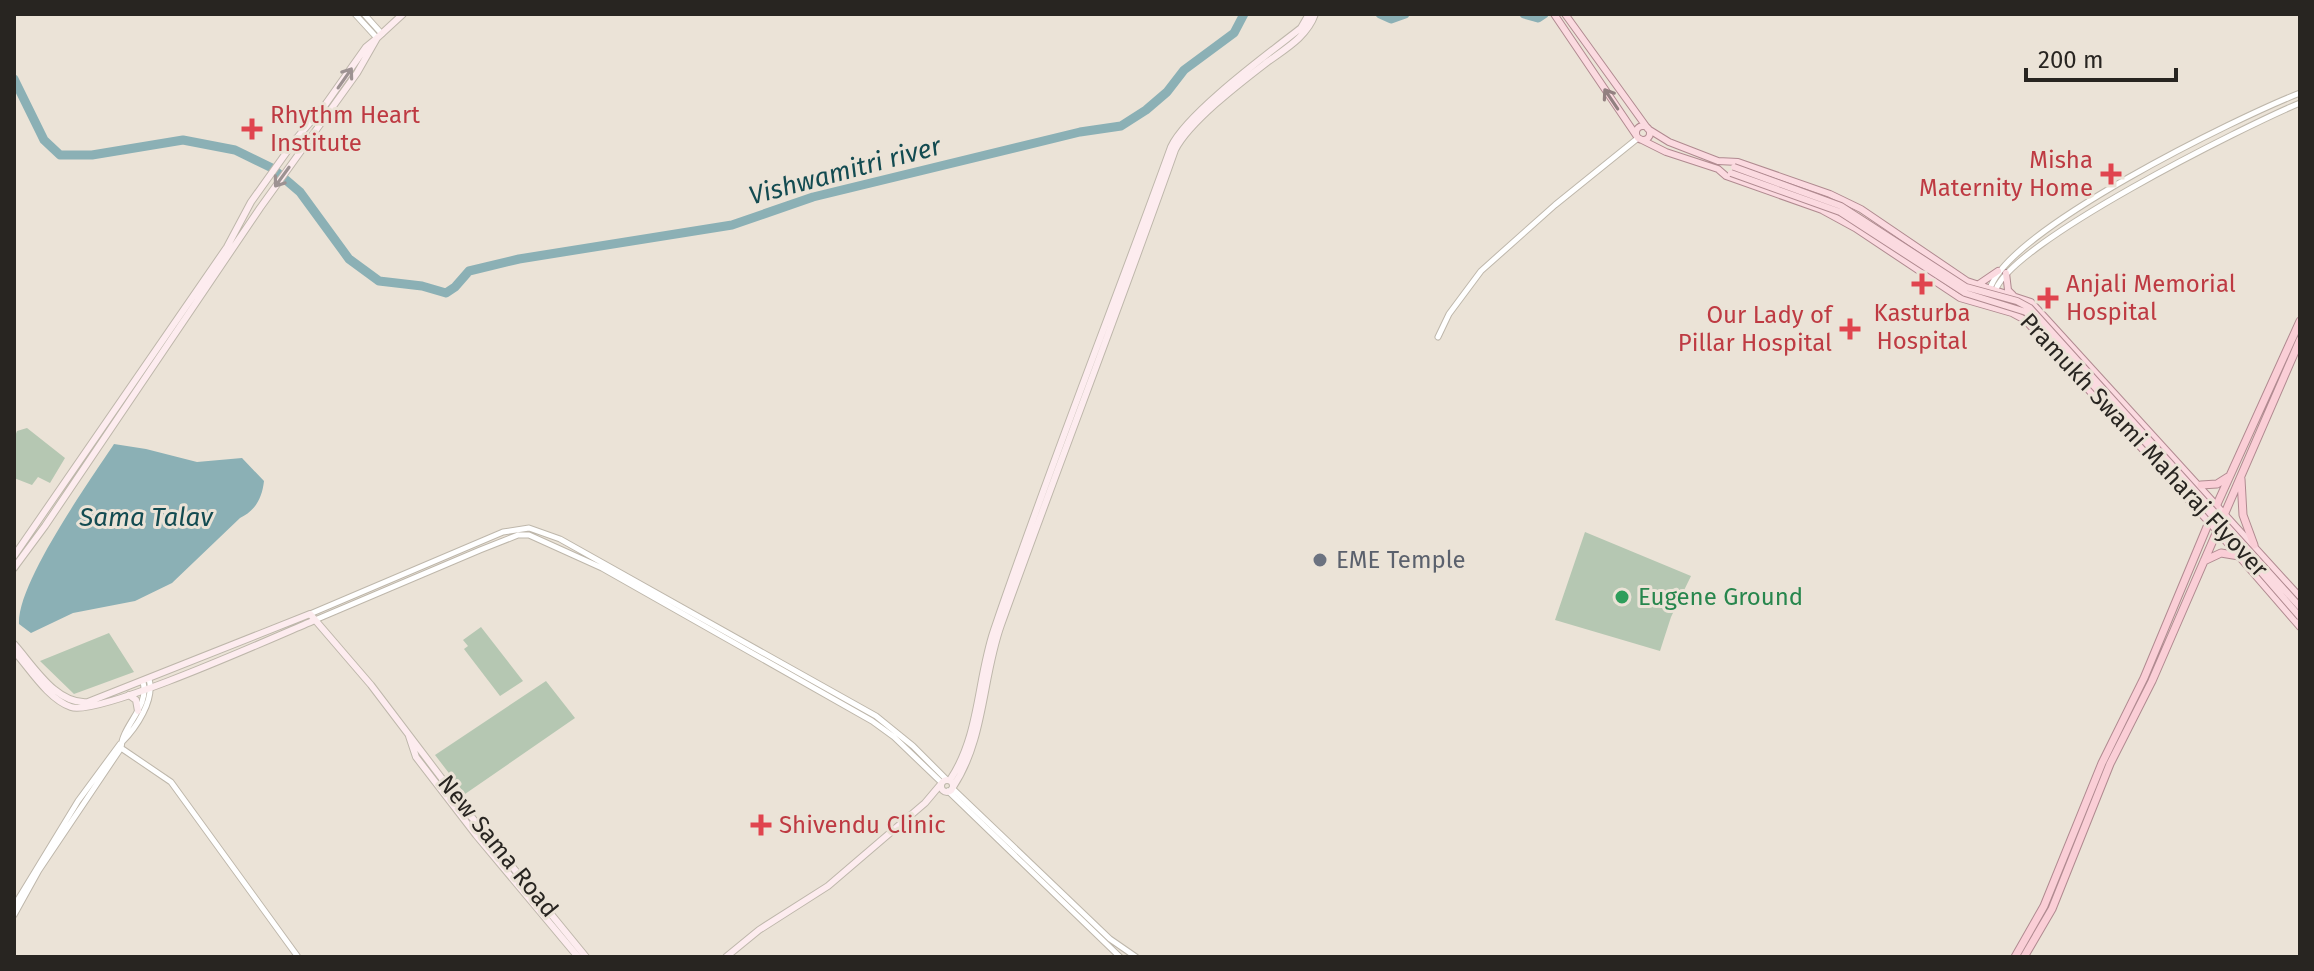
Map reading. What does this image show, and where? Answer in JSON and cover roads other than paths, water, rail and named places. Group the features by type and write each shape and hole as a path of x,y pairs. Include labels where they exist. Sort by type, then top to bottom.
{"highway":[{"path":"2015,957 2044,906 2102,763 2144,678 2209,522 2300,321"},
{"path":"2024,957 2052,909 2110,764 2152,681 2300,340"},
{"path":"2241,472 2243,515 2254,545"},
{"path":"2201,485 2217,484 2231,475"},
{"path":"2201,563 2221,553 2239,556"}],"main road":[{"path":"37,532 227,247 251,202 366,47 403,14"},
{"path":"1554,14 1638,138 1666,152 1718,169 1726,176 1822,210 1855,228 1960,298 2012,313 2025,320 2300,627"},
{"path":"1565,14 1648,129 1669,142 1718,161 1738,162 1848,203 1976,286 2013,295 2038,307 2300,597"},
{"path":"726,957 759,930 828,886 947,786 968,758 997,630 1175,150 1200,120 1301,36 1311,15"},
{"path":"14,568 18,555 357,73 379,36"},
{"path":"1638,138 1647,138 1648,129"},
{"name":"Pramukh Swami Maharaj Flyover","path":"1718,161 1732,170 1840,212 1965,293 2026,312 2191,492 2300,617"},
{"name":"Pramukh Swami Maharaj Flyover","path":"1718,169 1732,170 1841,206 1961,284 2030,308 2300,607"},
{"path":"1976,286 2002,272 2013,295"},
{"path":"14,644 53,687 72,701 88,702 147,684 312,617"},
{"name":"New Sama Road","path":"312,617 418,744 461,809 578,957"},
{"path":"14,651 54,697 74,709 88,708 129,695 147,684"},
{"path":"129,695 136,700 138,711"},
{"name":"New Sama Road","path":"461,809 586,957"}],"street":[{"path":"355,14 379,36"},
{"path":"364,14 379,36"},
{"path":"1989,307 1993,290 2014,255 2045,231 2217,129 2300,93"},
{"path":"2002,272 2174,164 2300,103"},
{"path":"1438,337 1449,314 1481,271 1555,205 1638,138"},
{"path":"312,617 503,532 529,528 876,716 904,738 947,786"},
{"path":"312,617 512,537 529,535 602,568 870,720 894,737 947,786 1122,955 1136,957"},
{"path":"396,577 400,584"},
{"path":"14,906 78,801 121,745 147,684"},
{"path":"14,915 39,870 142,714 147,684"},
{"path":"121,745 171,782 298,957"}],"water":[{"name":"Sama Talav","path":"114,444 197,462 242,458 264,481 262,493 250,511 172,583 135,601 73,613 31,633 19,624 21,606 29,584 56,533"}],"waterway":[{"name":"Vishwamitri river","path":"14,79 44,140 60,155 92,155 183,140 235,150 272,168 300,192 349,259 379,281 422,286 446,293 469,271 519,259 732,225 813,197 1080,132 1121,126 1146,110 1167,92 1184,70 1234,33 1244,14"},
{"name":"Vishwamitri river","path":"1380,14 1391,19 1405,14"},
{"name":"Vishwamitri river","path":"1524,14 1538,18 1544,14"}],"place":[{"name":"Rhythm Heart Institute","path":"252,129"},
{"name":"Misha Maternity Home","path":"2111,174"},
{"name":"Kasturba Hospital","path":"1922,284"},
{"name":"Anjali Memorial Hospital","path":"2048,298"},
{"name":"Our Lady of Pillar Hospital","path":"1850,329"},
{"name":"EME Temple","path":"1320,560"},
{"name":"Eugene Ground","path":"1622,597"},
{"name":"Shivendu Clinic","path":"761,825"}]}
